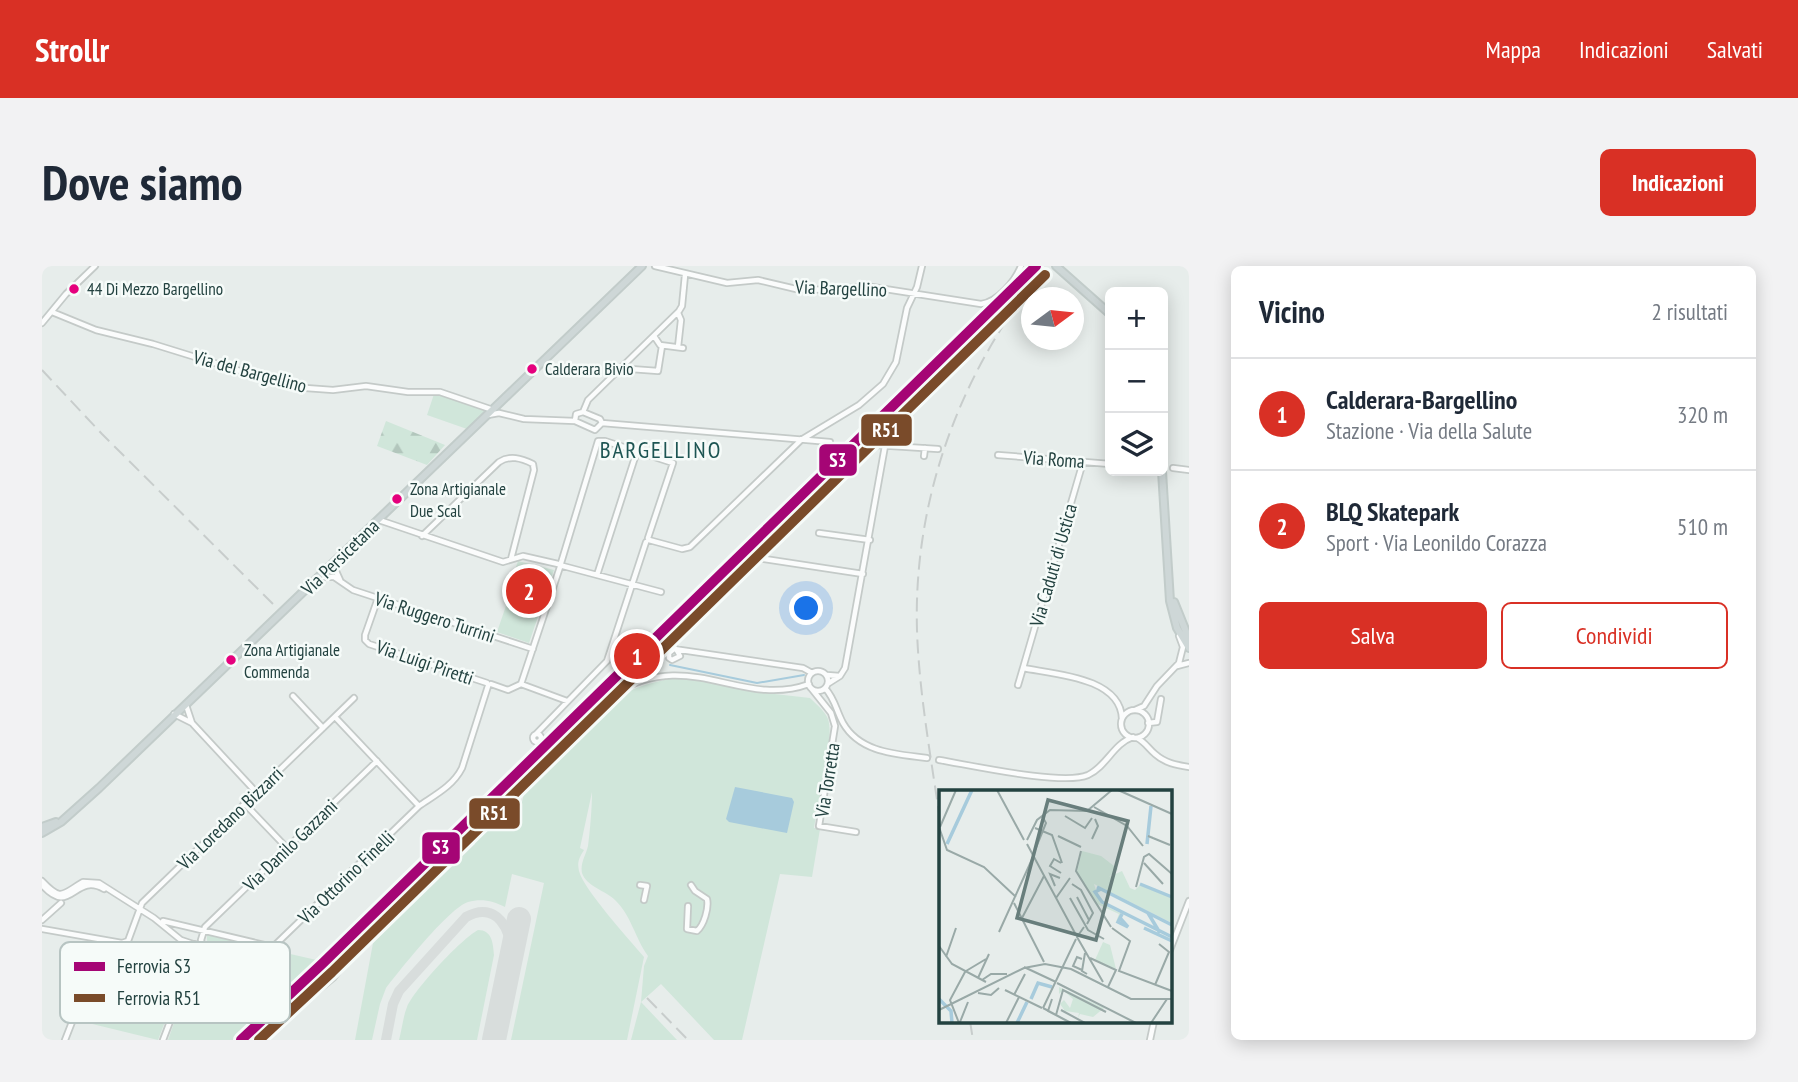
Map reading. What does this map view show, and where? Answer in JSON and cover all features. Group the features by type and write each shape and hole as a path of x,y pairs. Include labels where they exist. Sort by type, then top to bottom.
{"main road":[{"path":"1056,266 1105,309"},
{"name":"Via Persicetana","path":"42,833 67,817 640,267"},
{"path":"1162,476 1171,606 1177,628 1189,648"},
{"path":"1170,579 1178,615 1189,639"},
{"name":"Via Persicetana","path":"42,827 67,817"}],"street":[{"path":"42,323 95,266"},
{"name":"Via Bargellino","path":"654,266 727,283 758,280 796,289 832,290 866,286 971,304 988,303 1007,286 1020,266"},
{"path":"648,540 682,550 690,547 801,440 859,405 883,384 896,362 907,308 922,266"},
{"path":"583,412 588,400 678,313 682,306 685,275"},
{"name":"Via del Bargellino","path":"52,312 96,330 153,344 292,387 333,390 366,386 440,392 490,413 508,415"},
{"path":"653,336 662,346 680,347 681,320 678,313"},
{"path":"623,366 657,371 662,346"},
{"path":"502,401 503,411 508,415 524,419 575,421 595,430"},
{"path":"575,421 576,414 583,412 600,419 602,423 830,442"},
{"path":"595,430 602,423"},
{"path":"567,701 521,684 598,441 595,430"},
{"path":"536,734 607,662 673,463 598,441"},
{"path":"875,445 938,449"},
{"path":"290,1009 334,978 371,929 614,694 640,681 673,674 699,676 772,690 825,687 840,676 845,668 885,446"},
{"path":"925,448 925,456"},
{"path":"597,575 637,451"},
{"name":"Via Roma","path":"998,455 1105,464"},
{"path":"422,536 502,460 519,458 533,464 534,470 510,559"},
{"name":"Via Caduti di Ustica","path":"1018,685 1083,462"},
{"path":"1172,468 1189,470"},
{"path":"379,520 503,562 523,555 661,592"},
{"path":"819,533 870,540"},
{"path":"758,558 863,574"},
{"path":"335,562 335,569 341,580"},
{"name":"Via Ruggero Turrini","path":"320,577 330,576 341,580 353,590 533,649"},
{"name":"Via Luigi Piretti","path":"378,598 365,635 369,644 489,685 508,690 521,684"},
{"path":"1147,744 1148,702 1157,686 1184,661 1183,647 1171,614 1171,606"},
{"path":"676,649 680,655"},
{"path":"686,650 676,660 669,658 669,651 686,650 803,667 812,673"},
{"path":"1023,668 1095,683 1111,695 1120,706 1120,743"},
{"path":"810,686 809,677 812,673 820,671 826,675 840,676"},
{"path":"820,701 826,675"},
{"name":"Via Ottorino Finelli","path":"277,942 419,806 441,792 460,773 489,685"},
{"name":"Via Torretta","path":"810,686 831,713 835,726 819,826 856,832"},
{"path":"825,687 837,704 844,725 861,742 878,750 927,758"},
{"path":"293,696 323,728"},
{"name":"Via Loredano Bizzarri","path":"139,909 142,903 354,698"},
{"path":"1120,706 1140,711 1147,720 1157,722 1161,699"},
{"path":"1122,719 1148,702"},
{"path":"186,703 192,723"},
{"path":"174,714 192,723 256,792"},
{"path":"335,717 419,806"},
{"path":"1121,727 1124,733 1147,744 1168,762 1189,767"},
{"path":"939,760 1071,779 1097,770 1120,743 1146,732"},
{"name":"Via Danilo Gazzani","path":"204,930 377,761"},
{"path":"244,803 287,848"},
{"path":"42,883 52,895 59,898 69,897 84,885 92,884 123,899 187,942"},
{"path":"640,885 647,886 644,900"},
{"path":"688,906 687,929 697,932 701,928 708,904 707,899 691,885"},
{"path":"1171,947 1189,901"},
{"path":"42,920 61,903"},
{"path":"125,942 128,941 139,909"},
{"path":"163,921 204,930 202,942"},
{"path":"42,929 116,942"},
{"name":"Via Ottorino Finelli","path":"204,930 252,942"},
{"path":"196,942 202,937"},
{"path":"65,1040 72,1023"},
{"path":"163,1040 169,1023"},
{"path":"258,1040 276,1023"}],"green space":[{"path":"434,394 446,395 487,409 467,429 427,415"},
{"path":"386,421 445,445 427,465 377,446"},
{"path":"518,561 554,570 529,643 497,632 518,571 515,570"},
{"path":"668,679 692,679 810,698 827,716 830,729 828,756 814,828 820,829 812,877 780,874 742,1040 714,1040 661,984 641,1002 644,966 648,956 620,906 592,885 582,873 582,862 589,840 592,792 580,848 584,850 579,860 579,871 598,902 644,957 627,1040 511,1040 544,883 512,874 505,907 487,901 468,902 437,927 386,988 372,1040 355,1040 373,943 475,844 473,839 509,809 512,811 522,802 526,785 608,703 636,688"},
{"path":"478,930 489,935 494,955 477,1040 399,1040 411,999 450,954"},
{"path":"207,935 238,942 208,942"},
{"path":"290,954 321,961 290,989"},
{"path":"641,1002 677,1040 631,1040"},
{"path":"88,1023 164,1023 158,1040"},
{"path":"174,1023 253,1023 234,1040 168,1040"}],"water":[{"path":"735,787 792,798 794,802 787,833 729,822 726,819"}],"waterway":[{"path":"670,665 757,683 804,675"}],"taxiway":[{"path":"386,1040 393,1004 399,991 466,917 486,912 500,920 509,937 511,957"}],"runway":[{"path":"494,1040 519,919"}],"railway":[{"path":"939,813 918,654 918,580 924,531 934,483 967,390 1017,305 1047,266"},
{"path":"42,370 102,434 273,604"},
{"path":"647,998 688,1040"},
{"path":"970,1023 973,1040"}],"rail line":[{"name":"S3","path":"290,994 1036,266"},
{"name":"R51","path":"290,1011 1045,275"},
{"name":"S3","path":"241,1040 259,1023"},
{"name":"R51","path":"259,1040 277,1023"}],"place":[{"name":"44 Di Mezzo Bargellino","path":"74,289"},
{"name":"Calderara Bivio","path":"532,369"},
{"name":"Zona Artigianale Due Scal","path":"397,499"},
{"name":"BLQ Skatepark","path":"529,591"},
{"name":"Calderara-Bargellino","path":"637,656"},
{"name":"Zona Artigianale Commenda","path":"231,660"}],"district":[{"name":"BARGELLINO","path":"661,449"}]}
